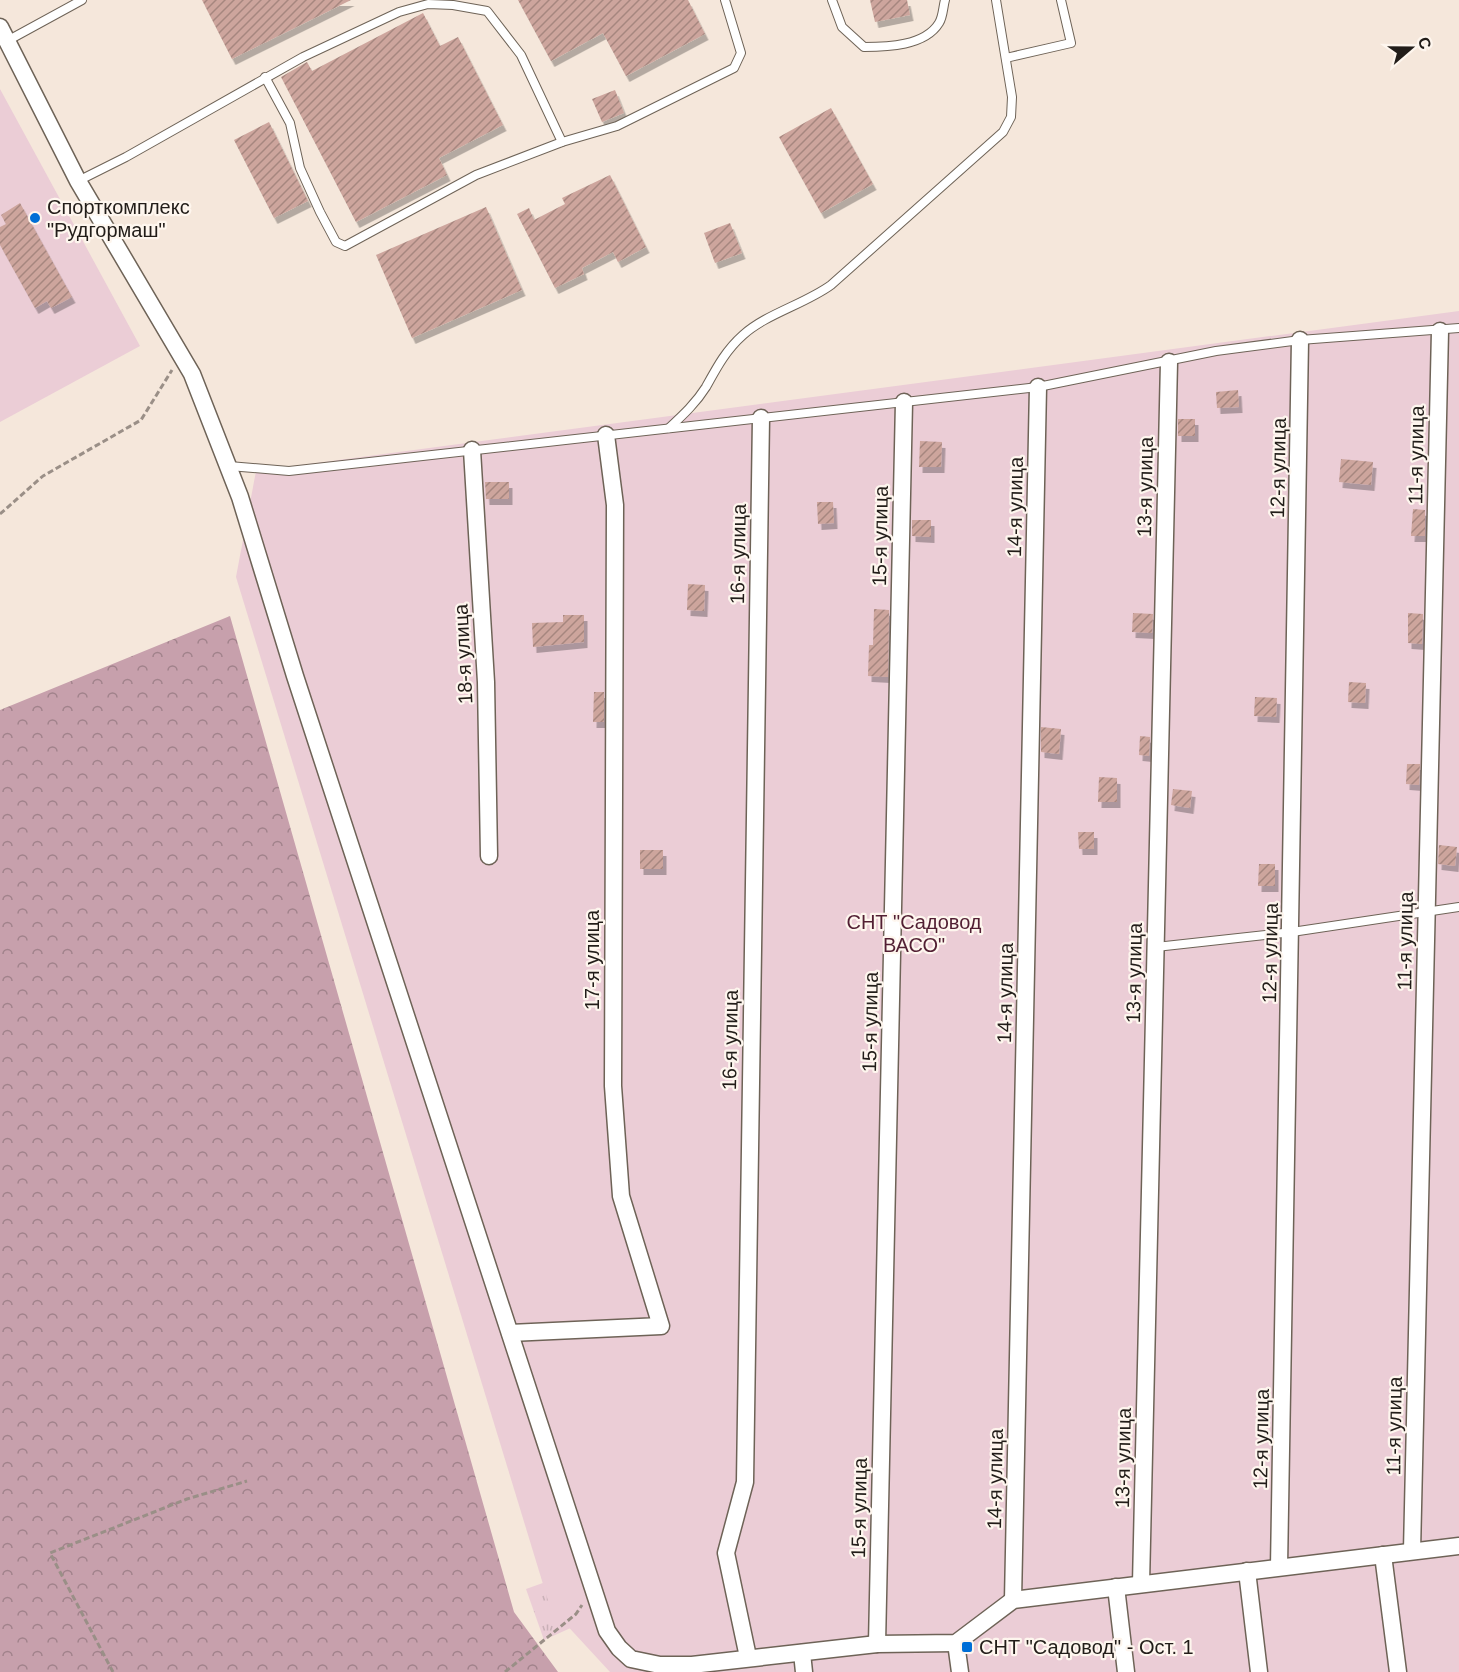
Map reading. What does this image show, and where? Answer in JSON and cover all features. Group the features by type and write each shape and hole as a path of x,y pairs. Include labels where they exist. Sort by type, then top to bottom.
{"street":[{"path":"4,34 78,181 192,375 240,497 295,676 607,1631 632,1665 660,1665 692,1669 748,1658 877,1644 956,1643 1013,1600 1459,1546"},
{"name":"11-я улица","path":"1412,1551 1440,331"},
{"name":"12-я улица","path":"1279,1568 1292,932 1300,340"},
{"name":"13-я улица","path":"1141,1584 1168,362"},
{"name":"14-я улица","path":"1013,1600 1038,387"},
{"name":"15-я улица","path":"877,1644 904,402"},
{"name":"16-я улица","path":"748,1658 726,1553 745,1482 760,418"},
{"name":"17-я улица","path":"510,1333 661,1326 621,1196 613,1086 615,506 606,435"},
{"name":"18-я улица","path":"472,450 486,682 489,856"},
{"path":"1383,1555 1398,1672"},
{"path":"1247,1571 1259,1672"},
{"path":"1116,1587 1126,1672"},
{"path":"956,1643 960,1672"},
{"path":"802,1653 804,1672"}],"lane":[{"path":"4,34 82,0"},
{"path":"266,77 290,123 300,168 336,242 345,246 476,175 562,142 617,126 734,68 741,53 725,0"},
{"path":"832,0 842,27 864,47 893,47 926,36 939,23 945,0"},
{"path":"669,428 692,406 720,359 744,333 812,299 831,285 1003,132 1011,117 1012,98 996,0"},
{"path":"1005,58 1071,43 1061,0"},
{"path":"78,181 126,157 266,77 399,12 428,4 453,4 487,12 521,55 562,142"},
{"path":"228,466 290,471 1038,387 1216,351 1300,340 1459,328"},
{"path":"1155,947 1292,932 1459,907"}],"path":[{"path":"0,514 43,476 141,420 181,356"},
{"path":"113,1672 50,1553 187,1499 247,1481"},
{"path":"505,1672 576,1614 593,1588"}],"green space":[{"name":"Спорткомплекс \"Рудгормаш\"","path":"0,89 140,346 0,422"},
{"name":"СНТ \"Садовод ВАСО\"","path":"1459,311 1459,1672 610,1672 550,1607 236,577 256,471"},
{"path":"230,616 514,1612 558,1672 0,1672 0,710"},
{"path":"568,1574 584,1622 544,1640 526,1589"}],"building":[{"path":"202,0 351,0 232,59"},
{"path":"518,0 688,0 705,34 626,76 603,33 551,61"},
{"path":"870,0 907,0 910,15 875,22"},
{"path":"423,13 440,46 458,37 503,125 439,158 447,175 356,222 281,77 307,62 312,71"},
{"path":"615,90 624,113 602,122 592,99"},
{"path":"831,108 873,184 821,213 779,137"},
{"path":"269,122 308,201 274,218 234,140"},
{"path":"610,175 646,247 618,262 613,252 582,268 584,274 555,288 517,214 529,208 534,220 565,204 562,198"},
{"path":"20,203 72,297 51,308 47,301 35,308 0,245 0,227 6,224 1,215"},
{"path":"486,207 522,290 412,338 376,255"},
{"path":"730,223 742,253 715,263 704,233"},
{"path":"1238,390 1239,407 1217,408 1216,392"},
{"path":"1178,419 1195,419 1195,436 1178,436"},
{"path":"920,441 942,442 941,467 919,467"},
{"path":"1341,459 1373,462 1371,485 1339,482"},
{"path":"485,482 509,482 509,499 486,499"},
{"path":"817,502 833,502 834,523 818,524"},
{"path":"1413,509 1425,510 1425,536 1411,536"},
{"path":"912,520 931,520 931,537 912,536"},
{"path":"688,584 705,585 704,611 687,610"},
{"path":"874,609 889,610 888,677 868,676 869,645 873,645"},
{"path":"1133,613 1153,614 1152,633 1132,632"},
{"path":"1408,613 1423,614 1422,644 1408,643"},
{"path":"563,615 584,615 584,642 533,647 532,623 563,622"},
{"path":"1349,682 1366,683 1365,703 1348,702"},
{"path":"594,692 604,692 604,722 593,722"},
{"path":"1255,697 1277,698 1276,717 1254,716"},
{"path":"1041,727 1061,729 1059,754 1041,752"},
{"path":"1140,736 1150,737 1149,756 1139,755"},
{"path":"1407,764 1420,764 1419,785 1406,784"},
{"path":"1099,777 1117,778 1117,802 1098,802"},
{"path":"1173,789 1192,791 1190,808 1171,805"},
{"path":"1078,832 1094,832 1094,849 1079,849"},
{"path":"1439,845 1457,847 1455,866 1438,864"},
{"path":"640,850 663,850 663,869 640,869"},
{"path":"1259,864 1275,864 1275,886 1258,886"}],"place":[{"name":"Спорткомплекс \"Рудгормаш\"","path":"35,218"},
{"name":"СНТ \"Садовод\" - Ост. 1","path":"967,1647"}]}
